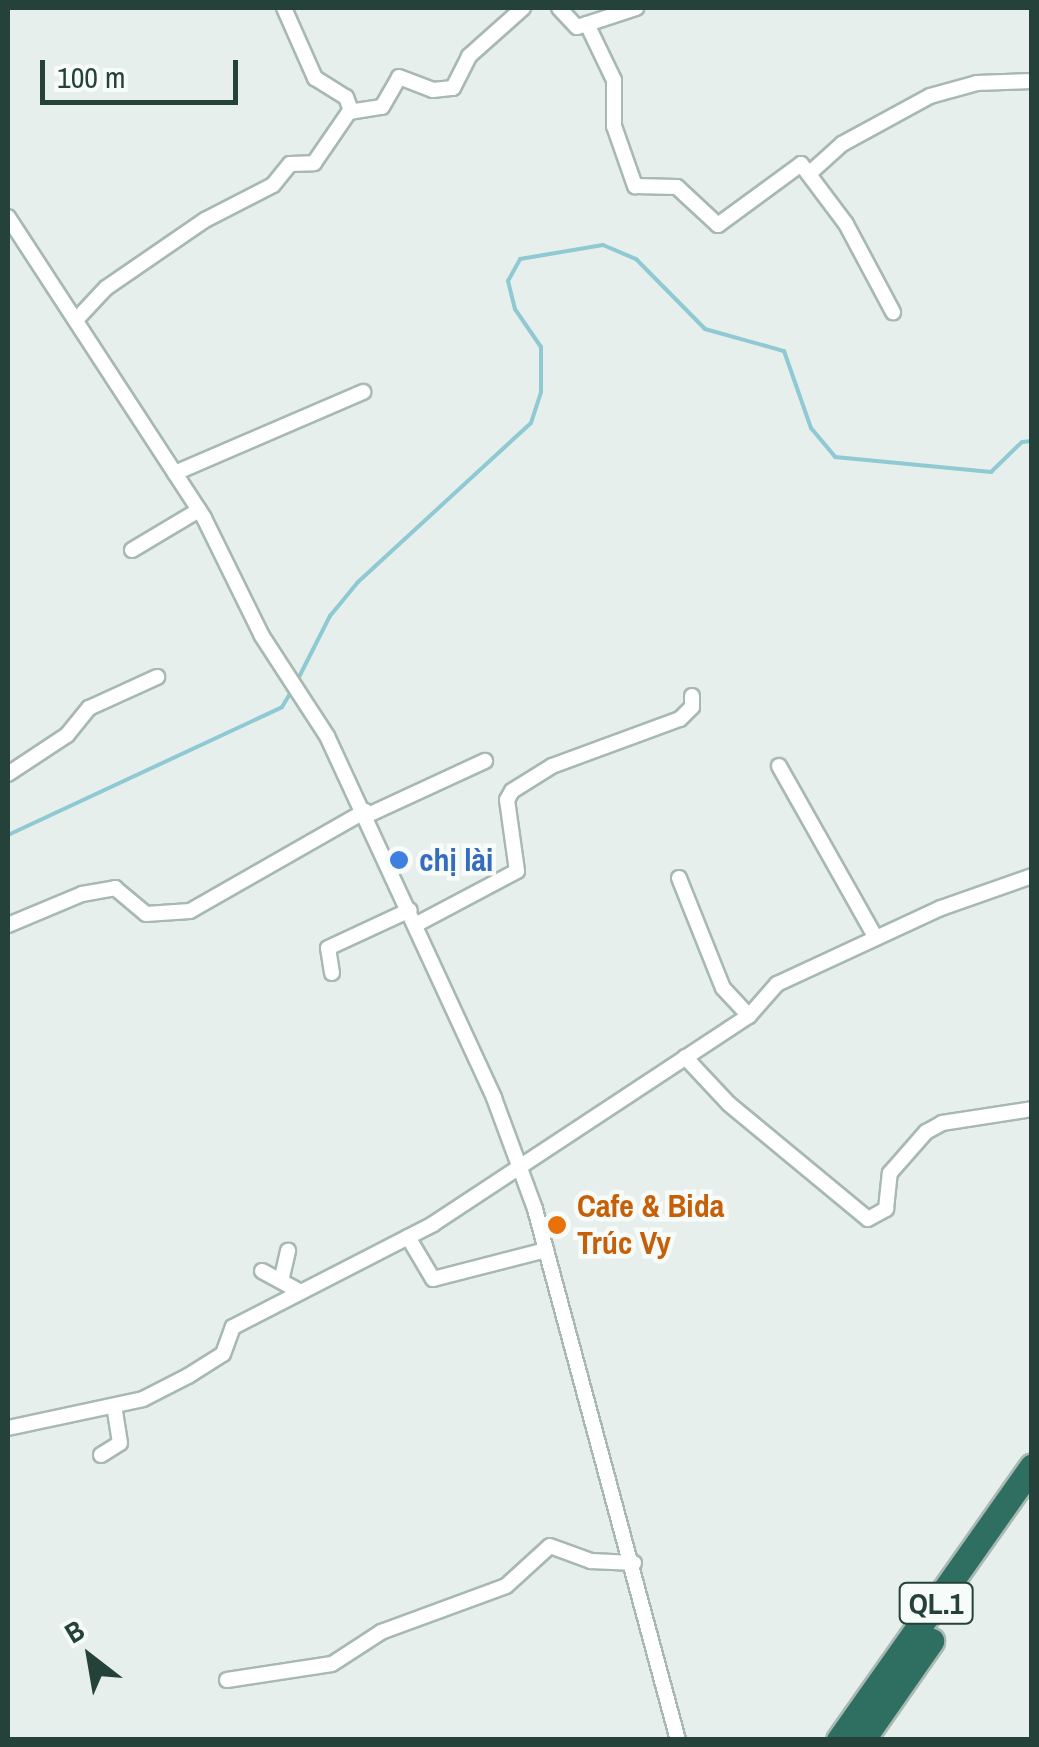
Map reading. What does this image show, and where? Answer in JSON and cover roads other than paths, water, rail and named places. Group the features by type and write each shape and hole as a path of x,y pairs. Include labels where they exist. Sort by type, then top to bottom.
{"highway":[{"name":"QL.1","path":"839,1740 1032,1466"},
{"name":"QL.1","path":"862,1740 1032,1496"}],"street":[{"path":"284,8 314,78 346,97 352,111"},
{"path":"77,319 106,288 205,220 273,185 286,166 314,163 352,111 384,106 399,76 433,90 452,88 468,56 523,8"},
{"path":"560,8 577,27 636,8"},
{"path":"587,24 614,80 614,126 635,186 677,186 718,225 792,166 811,172 892,312"},
{"path":"811,172 842,144 930,96 977,83 1032,80"},
{"path":"8,217 199,510 262,636 320,724 413,917 522,1166 634,1564 678,1740"},
{"path":"175,474 363,392"},
{"path":"132,550 199,510"},
{"path":"8,774 67,735 89,708 157,676"},
{"path":"332,973 328,948 413,917 518,871 507,800 512,791 552,766 680,718 692,707 692,696"},
{"path":"8,925 73,898 115,888 153,916 190,912 366,813 486,761"},
{"path":"779,766 876,938"},
{"path":"8,1428 144,1399 216,1359 233,1327 408,1237 522,1166 749,1016 776,984 876,938 1032,876"},
{"path":"679,878 723,988 749,1016"},
{"path":"685,1058 729,1104 868,1219 886,1208 890,1172 926,1132 1032,1109"},
{"path":"408,1237 433,1280 546,1250"},
{"path":"282,1277 288,1251"},
{"path":"262,1271 282,1277 300,1291"},
{"path":"101,1455 120,1443 114,1407"},
{"path":"227,1680 326,1666 382,1632 506,1586 550,1546 591,1561 634,1564"}],"waterway":[{"path":"298,679 330,616 358,582 531,423 541,392 541,347 515,309 508,281 520,259 603,245 636,259 705,329 784,351 811,428 835,457 991,472 1022,442 1032,441"},
{"path":"8,835 282,707 291,692"}],"place":[{"name":"chị lài","path":"399,860"},
{"name":"Cafe & Bida Trúc Vy","path":"557,1225"}]}
